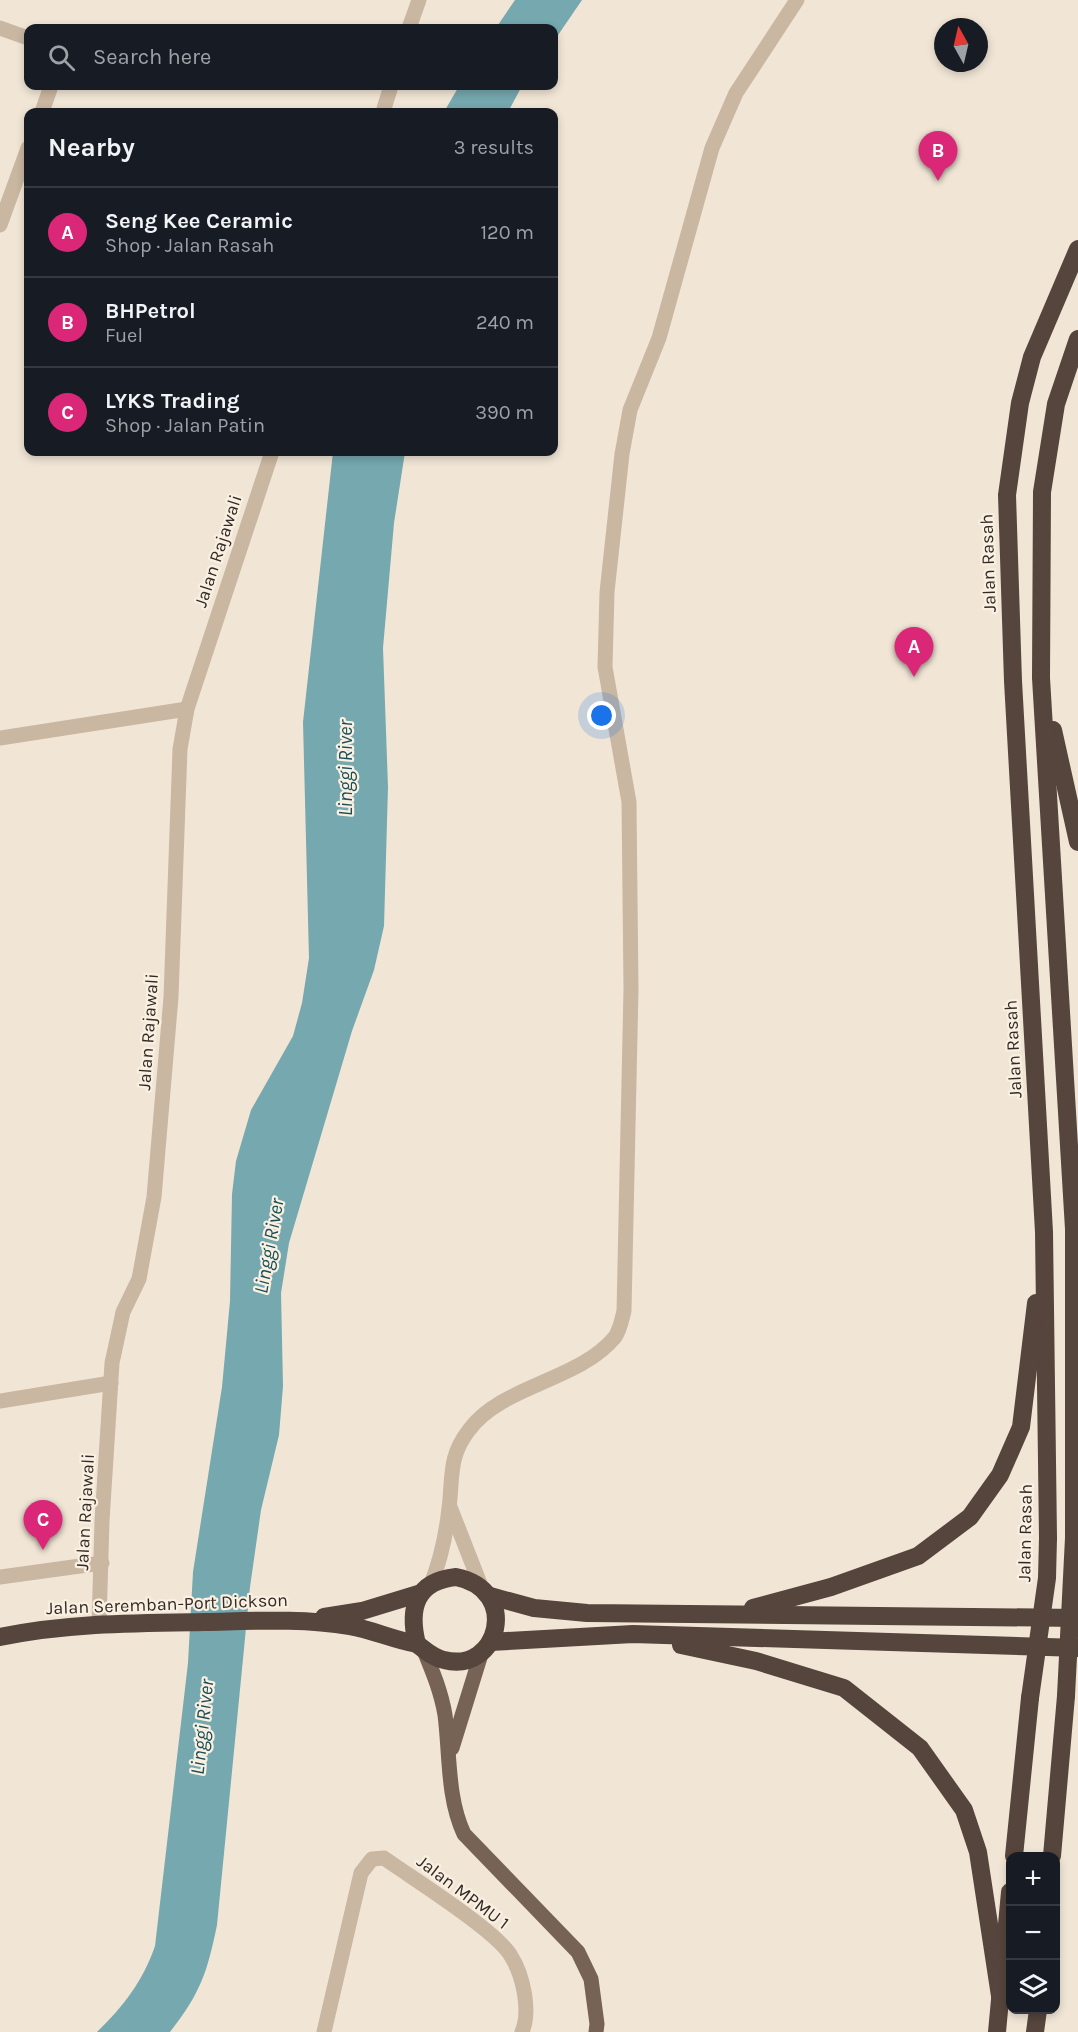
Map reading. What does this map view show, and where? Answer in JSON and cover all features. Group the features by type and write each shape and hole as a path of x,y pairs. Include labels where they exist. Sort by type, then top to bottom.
{"highway":[{"name":"Jalan Rasah","path":"1015,1852 1030,1698 1047,1578 1048,1538 1044,1233 1013,681 1007,495 1020,403 1032,357 1078,249"},
{"path":"1052,1852 1066,1696 1076,1531 1074,1229 1041,678 1042,492 1056,404 1078,339"},
{"path":"1041,678 1078,842"},
{"path":"731,1614 831,1587 918,1556 970,1517 1000,1475 1021,1427 1044,1233"},
{"path":"1078,1618 587,1613 534,1608 485,1591 469,1580 456,1577 443,1578 426,1588 412,1615 420,1646 446,1661 471,1658 486,1647 633,1635 1078,1648"},
{"name":"Jalan Seremban-Port Dickson","path":"301,1621 362,1611 426,1588"},
{"path":"485,1591 497,1619 486,1647"},
{"name":"Jalan Seremban-Port Dickson","path":"0,1637 42,1628 99,1624 301,1621 352,1627 420,1646"},
{"path":"633,1635 756,1661 844,1688 920,1748 964,1810 978,1852 1000,1996"},
{"path":"997,2032 1010,1906"},
{"path":"1035,2032 1037,2014"}],"main road":[{"path":"420,1646 440,1690 450,1757 455,1815 464,1834 578,1952 591,1979 596,2032"},
{"path":"450,1757 486,1647"}],"street":[{"path":"410,24 419,0"},
{"path":"426,1588 442,1555 450,1507 450,1471 457,1447 470,1427 495,1406 597,1353 616,1335 624,1311 631,989 629,802 605,668 607,592 622,454 630,410 659,338 712,148 736,93 797,0"},
{"path":"0,28 24,37"},
{"path":"43,108 50,90"},
{"path":"384,108 390,90"},
{"path":"0,225 24,159"},
{"name":"Jalan Rajawali","path":"99,1624 102,1521 112,1363 119,1328 139,1279 154,1197 171,997 180,749 187,710 271,456"},
{"path":"0,738 187,710"},
{"path":"0,1401 111,1383"},
{"path":"450,1507 485,1591"},
{"path":"0,1577 102,1563"},
{"name":"Jalan MPMU 1","path":"324,2032 362,1873 372,1859 384,1858 488,1933 511,1955 521,1983 525,2006 522,2032"}],"water":[{"path":"515,0 582,0 558,35 558,24 499,24"},
{"path":"457,90 520,90 510,108 446,108"},
{"name":"Linggi River","path":"333,456 404,456 394,523 383,648 388,787 384,926 374,970 352,1031 289,1243 281,1293 283,1386 279,1435 261,1510 250,1587 217,1925 206,1969 196,1993 170,2032 97,2032 131,1993 145,1971 155,1946 188,1663 193,1572 222,1387 230,1301 232,1194 236,1161 251,1110 293,1036 302,1003 309,958 303,722"}],"place":[{"name":"BHPetrol","path":"938,181"},
{"name":"Seng Kee Ceramic","path":"914,677"},
{"name":"LYKS Trading","path":"43,1550"}]}
